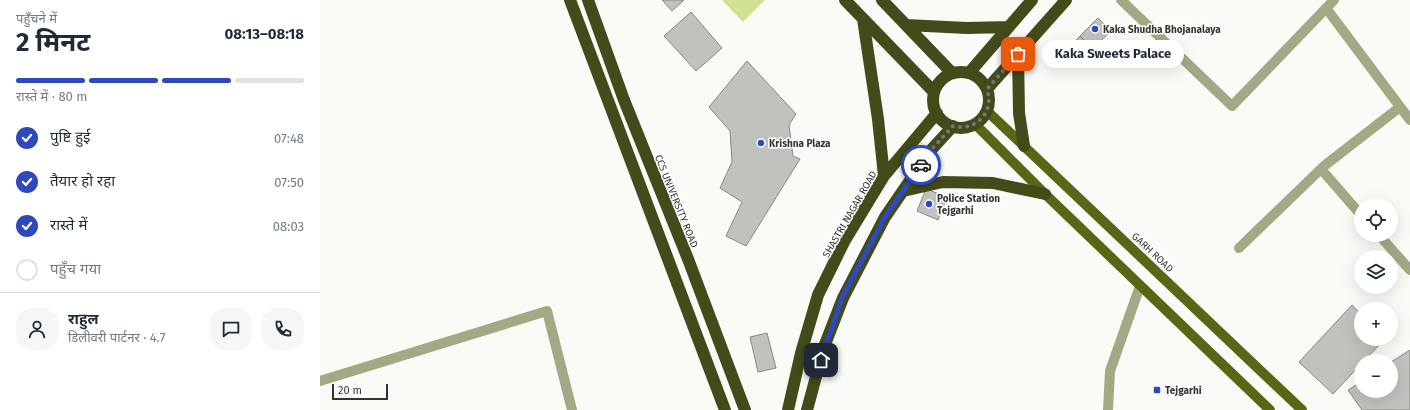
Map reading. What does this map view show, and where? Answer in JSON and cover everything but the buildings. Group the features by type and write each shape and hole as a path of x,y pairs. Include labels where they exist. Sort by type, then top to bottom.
{"highway":[{"path":"570,0 725,410"},
{"name":"CCS UNIVERSITY ROAD","path":"588,0 624,100 688,259 744,410"},
{"path":"845,0 934,92"},
{"path":"882,0 952,73"},
{"path":"969,73 1032,0"},
{"path":"987,89 1066,0"},
{"path":"863,19 878,119 884,176"},
{"path":"906,25 967,28 1009,27"},
{"path":"1018,54 1019,113 1024,146"},
{"path":"952,73 969,73 979,78 987,89 989,95 987,111 975,124 963,128 946,124 937,113 933,101 934,92 938,84 952,73"},
{"path":"610,104 624,100"},
{"name":"SHASTRI NAGAR ROAD","path":"788,410 801,353 818,295 844,242 884,176 937,113"},
{"path":"807,410 824,348 842,298 885,217 931,150 953,126"},
{"path":"903,191 943,182 993,183 1045,194"}],"main road":[{"name":"GARH ROAD","path":"987,111 1302,410"},
{"path":"975,124 1045,194 1270,410"}],"street":[{"path":"1121,0 1232,106 1334,0"},
{"path":"1326,8 1410,120"},
{"path":"1239,248 1321,169 1400,107"},
{"path":"1321,169 1354,207"},
{"path":"1385,242 1410,270"},
{"path":"1108,410 1110,371 1140,286"},
{"path":"320,381 547,311 572,410"}],"green space":[{"path":"722,0 765,0 743,22"}],"way so far":[{"path":"921,165 931,150 953,126 963,128 972,126 980,120 986,113 989,104 987,89 1018,54"}],"place":[{"name":"Kaka Shudha Bhojanalaya","path":"1095,29"},
{"name":"Kaka Sweets Palace","path":"1018,54"},
{"name":"Krishna Plaza","path":"761,143"},
{"name":"Police Station Tejgarhi","path":"929,204"},
{"name":"Tejgarhi","path":"1157,390"}],"route":[{"path":"821,360 842,298 885,217 921,165"}]}
